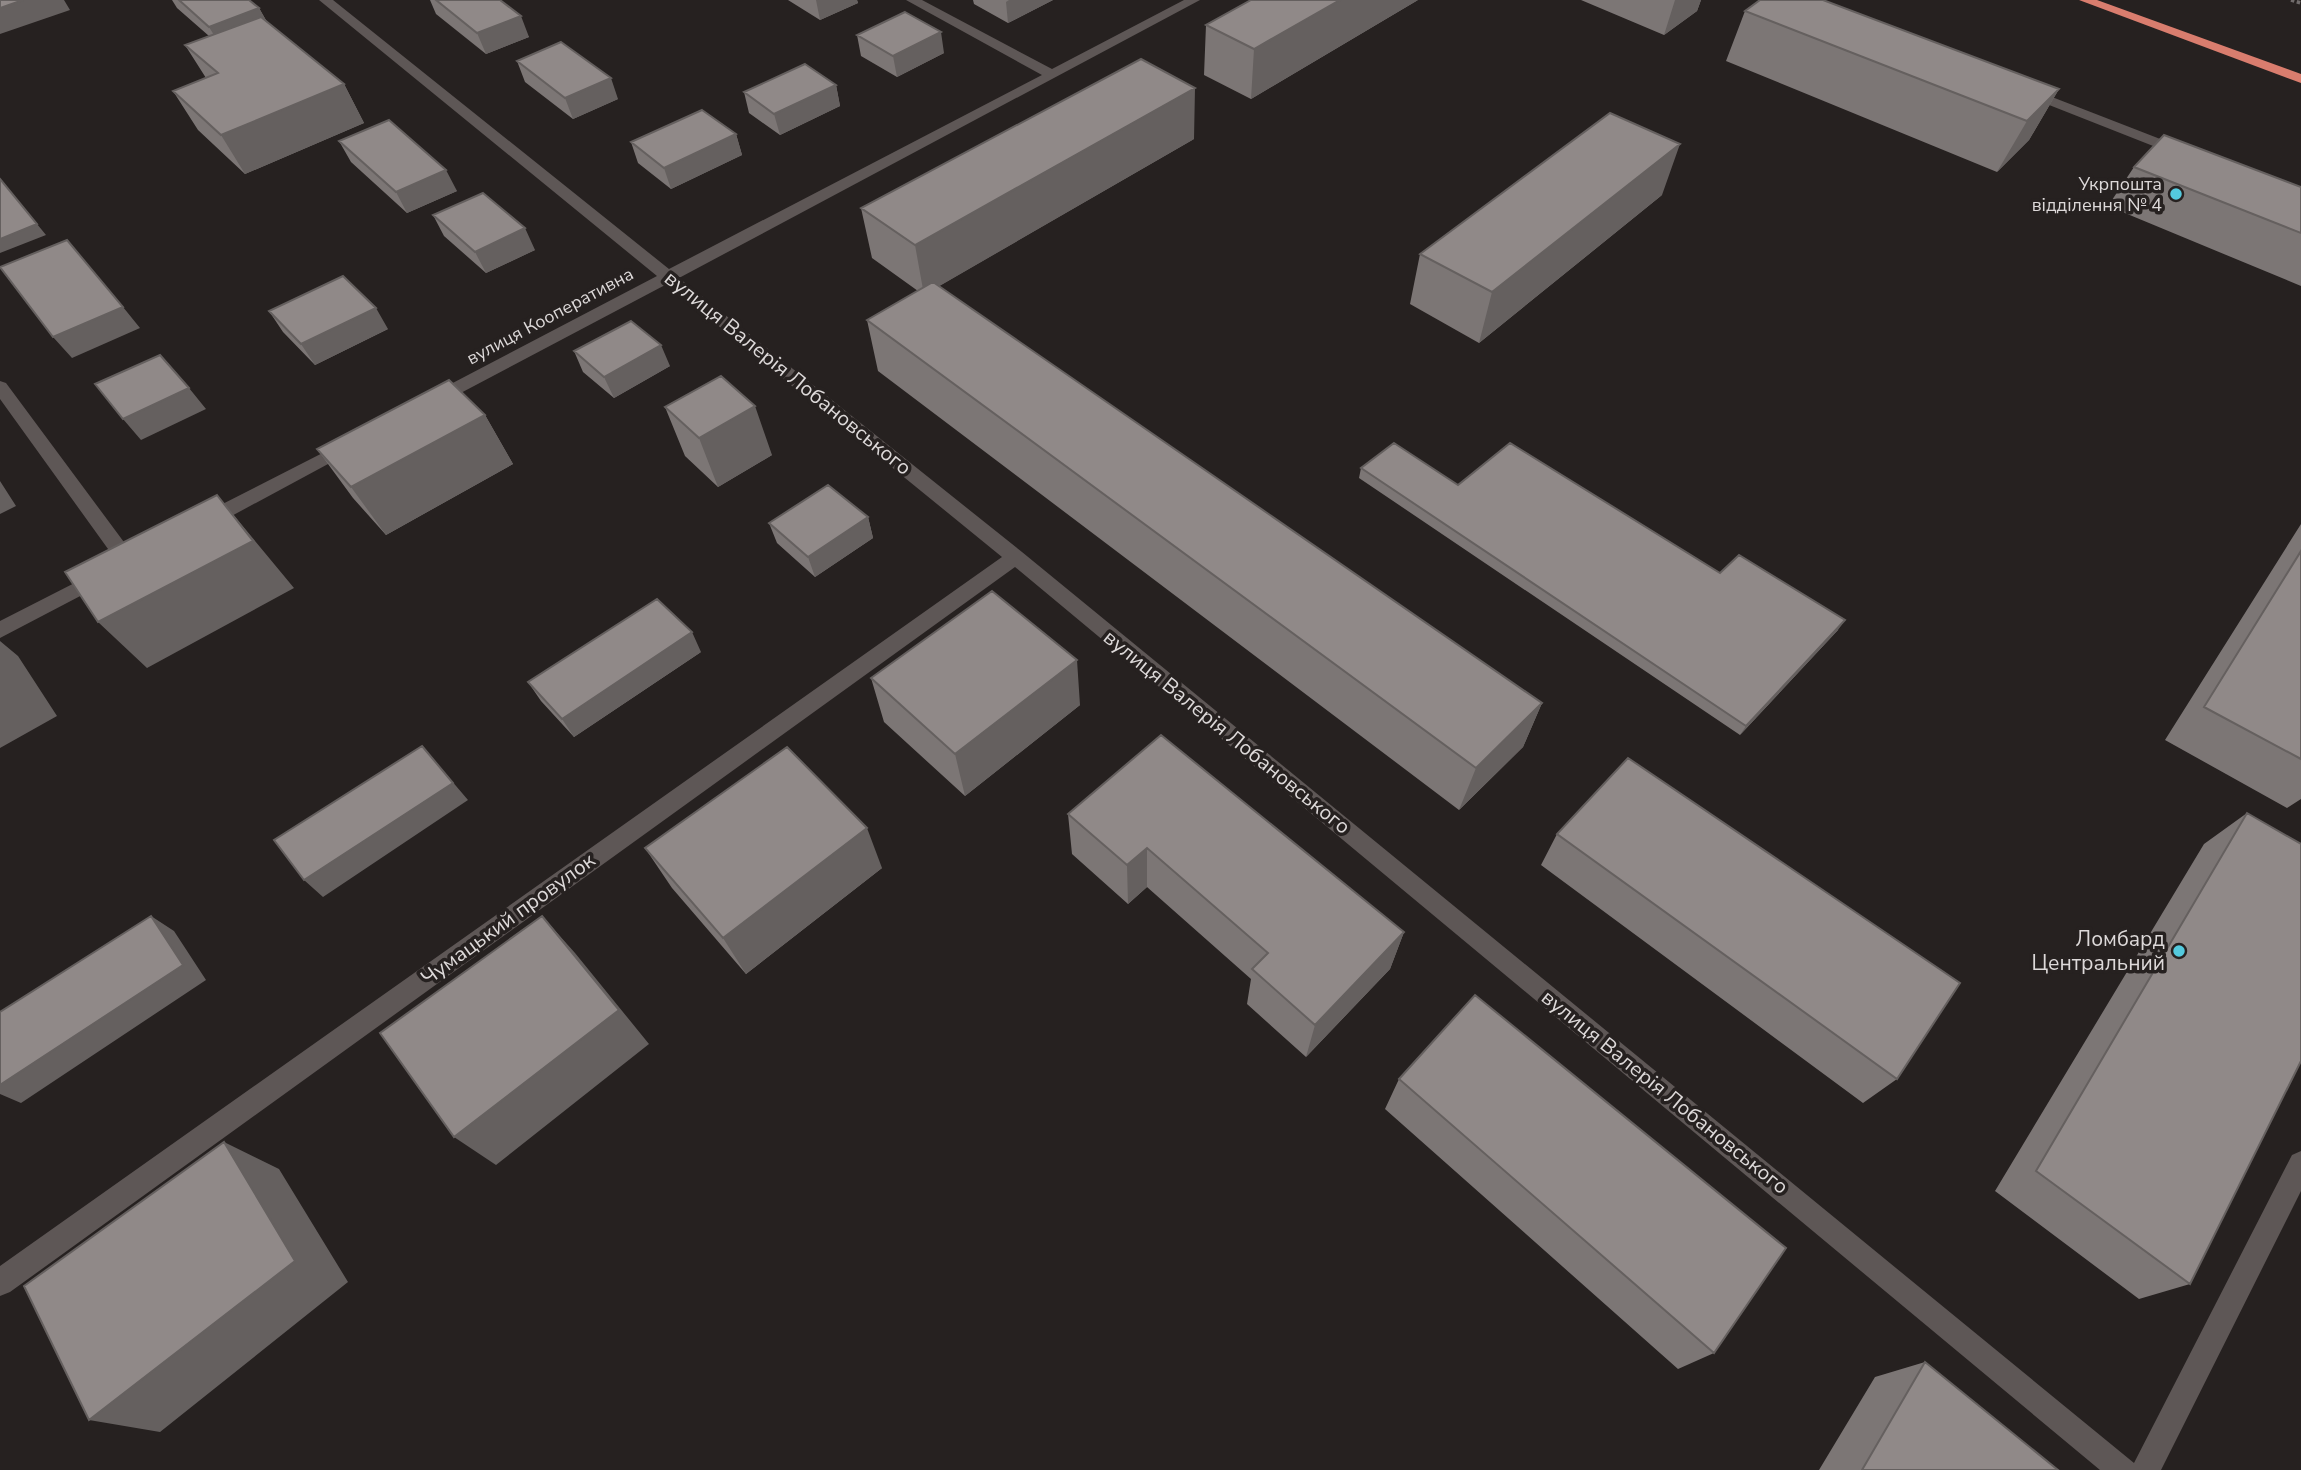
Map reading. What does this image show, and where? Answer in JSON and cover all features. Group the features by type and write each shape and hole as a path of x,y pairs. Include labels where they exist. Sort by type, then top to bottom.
{"highway":[{"path":"2085,0 2301,79"}],"street":[{"name":"вулиця Валерія Лобановського","path":"325,0 1015,557 2123,1470"},
{"path":"912,0 1053,75"},
{"name":"вулиця Кооперативна","path":"422,406 1194,0"},
{"path":"2008,85 2199,159"},
{"path":"0,387 134,559 0,630"},
{"path":"190,530 361,439"},
{"name":"Чумацький провулок","path":"0,1282 1015,557"},
{"path":"2146,1470 2301,1164"}],"path":[{"path":"2291,0 2301,4"}],"building":[{"path":"0,0 23,0 0,8"},
{"path":"179,0 249,0 259,8 209,27"},
{"path":"436,0 500,0 521,16 477,33"},
{"path":"1251,0 1340,0 1254,49 1206,25"},
{"path":"1760,0 1823,0 2059,89 2027,121 1745,11"},
{"path":"905,12 941,32 893,56 857,35"},
{"path":"261,17 344,84 221,135 173,91 218,73 185,45"},
{"path":"561,42 611,78 565,98 517,61"},
{"path":"1141,59 1195,88 915,245 861,208"},
{"path":"805,64 836,85 774,114 744,92"},
{"path":"702,110 736,134 664,168 631,142"},
{"path":"1610,113 1680,144 1492,292 1420,254"},
{"path":"389,120 446,170 396,192 339,141"},
{"path":"2164,135 2301,187 2301,233 2134,167"},
{"path":"0,179 37,224 0,239"},
{"path":"483,193 525,228 475,252 433,215"},
{"path":"67,240 123,307 53,337 0,267"},
{"path":"343,276 376,308 301,344 269,311"},
{"path":"933,282 1542,703 1476,768 867,320"},
{"path":"631,321 661,345 604,377 574,351"},
{"path":"160,355 189,388 123,419 95,384"},
{"path":"721,376 755,406 699,438 665,407"},
{"path":"449,380 485,415 351,487 317,449"},
{"path":"1394,443 1458,485 1510,443 1720,573 1739,555 1845,620 1746,726 1361,468"},
{"path":"828,485 868,517 808,557 769,523"},
{"path":"217,495 253,541 98,622 65,572"},
{"path":"2301,551 2301,759 2204,707"},
{"path":"992,591 1077,660 955,754 871,678"},
{"path":"657,599 692,632 562,719 528,682"},
{"path":"1161,735 1404,932 1315,1025 1252,969 1268,953 1147,848 1127,865 1068,814"},
{"path":"422,746 453,783 304,880 274,840"},
{"path":"787,747 867,828 723,938 645,848"},
{"path":"1628,758 1960,983 1897,1079 1557,834"},
{"path":"2247,813 2301,844 2301,1061 2190,1284 2036,1171"},
{"path":"151,916 183,965 0,1085 0,1012"},
{"path":"542,916 619,1010 454,1137 380,1033"},
{"path":"1475,995 1786,1248 1714,1353 1399,1079"},
{"path":"224,1142 295,1261 89,1420 24,1286"},
{"path":"1925,1362 2058,1470 1862,1470"}],"place":[{"name":"Укрпошта відділення № 4","path":"2176,194"},
{"name":"Ломбард Центральний","path":"2179,951"}]}
